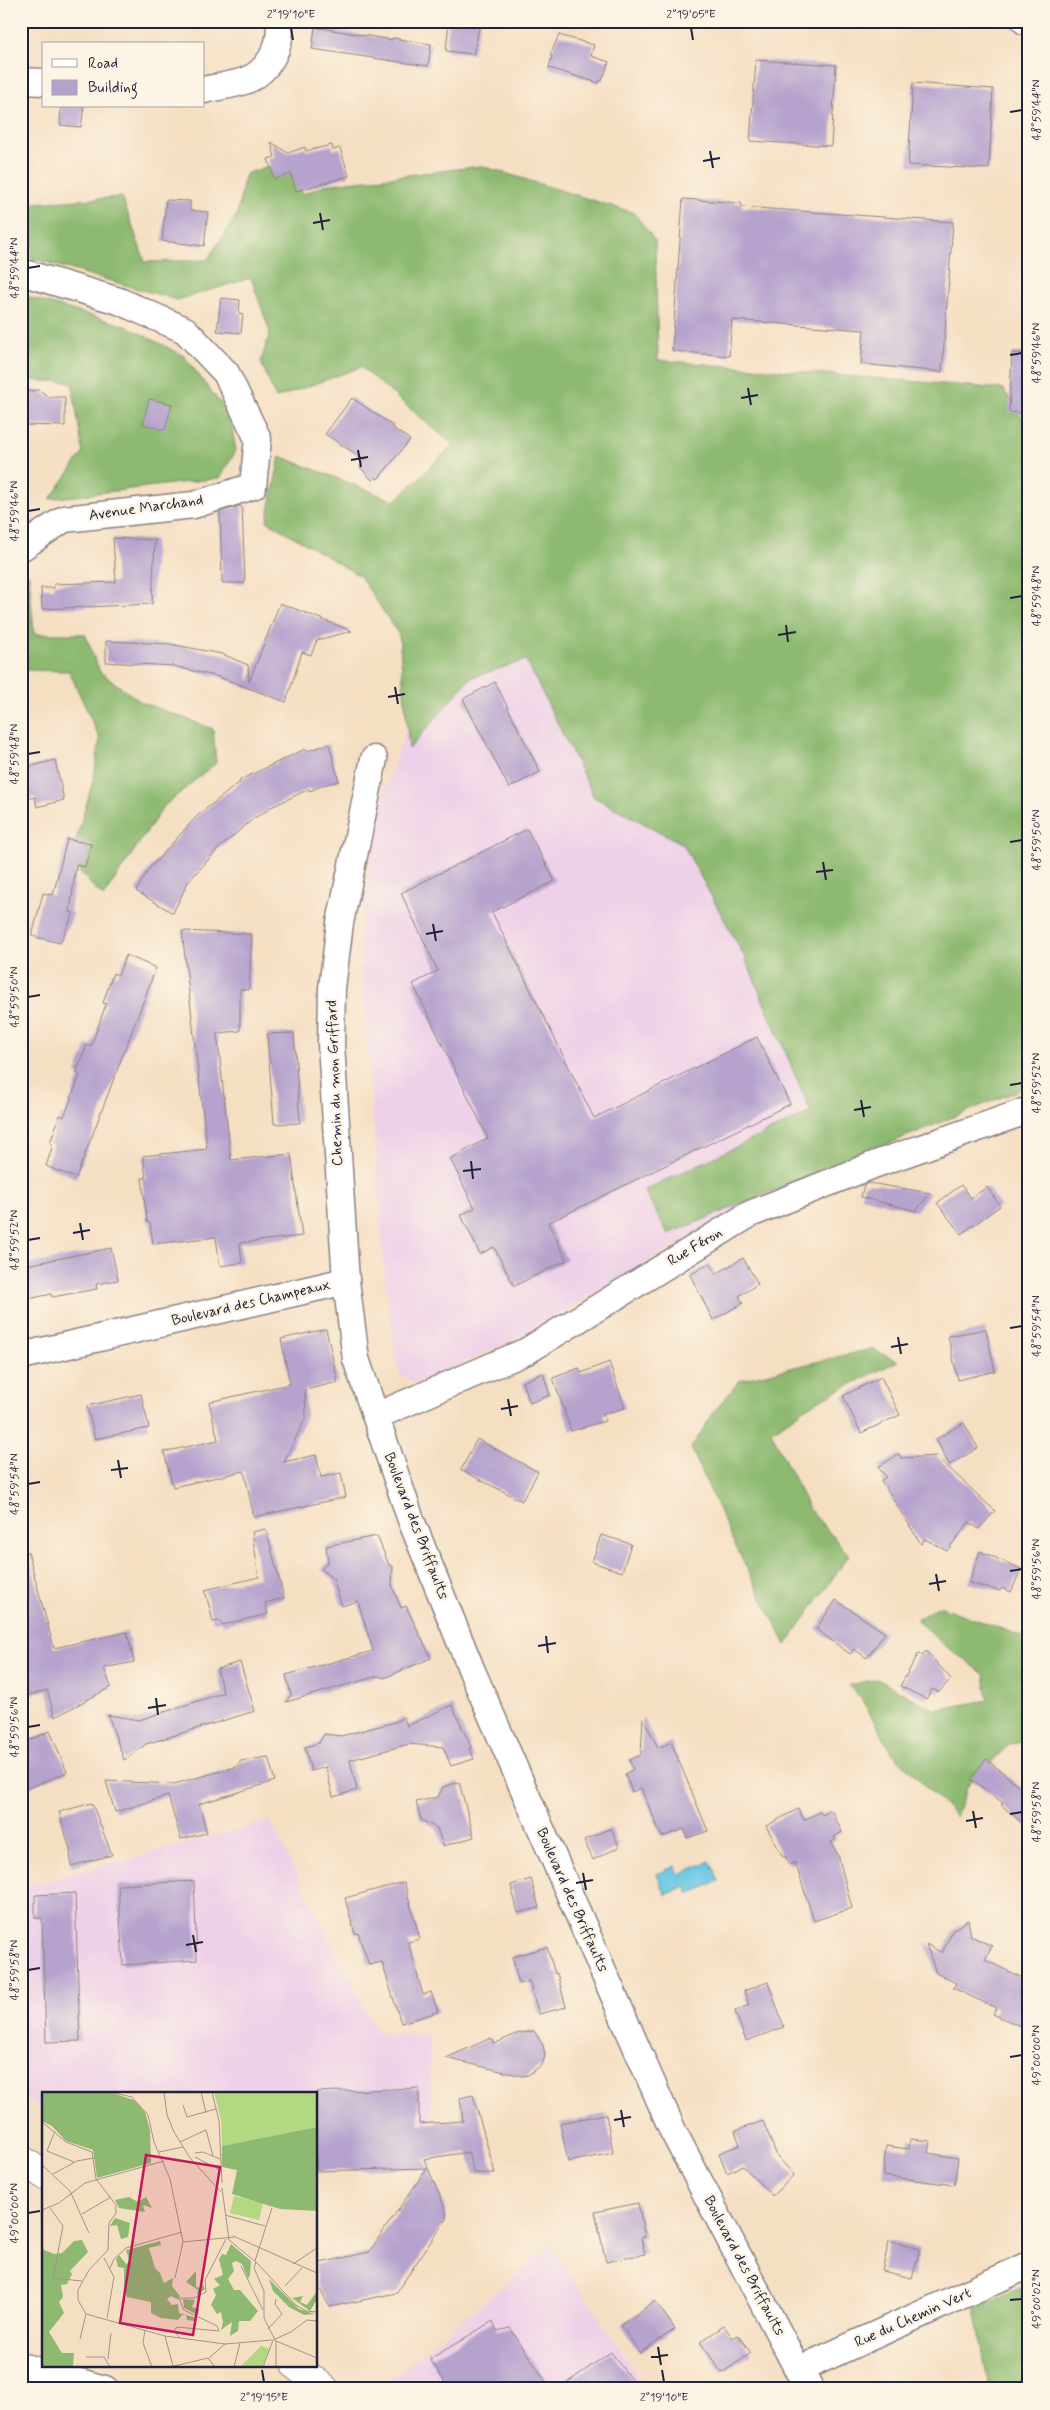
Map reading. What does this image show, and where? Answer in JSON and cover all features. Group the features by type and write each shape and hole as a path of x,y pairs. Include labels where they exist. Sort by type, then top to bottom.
{"main road":[{"path":"21,2159 42,2174"},
{"path":"299,2368 325,2389"}],"street":[{"path":"205,90 248,80 265,67 276,48 281,32 279,21"},
{"path":"21,81 42,82"},
{"name":"Avenue Marchand","path":"21,272 119,301 185,330 226,373 258,439 254,486 194,504 64,519 21,548"},
{"name":"Chemin du mon Griffard","path":"345,1271 331,1044 332,988 340,923 374,759"},
{"name":"Rue Féron","path":"376,1416 527,1351 750,1214 876,1164 1029,1110"},
{"name":"Boulevard des Champeaux","path":"21,1356 345,1271 356,1359 376,1416"},
{"name":"Boulevard des Briffaults","path":"376,1416 411,1520 472,1671 673,2131 804,2380"},
{"name":"Rue du Chemin Vert","path":"804,2380 1029,2265"},
{"path":"21,2366 105,2389"}],"shaded area":[{"path":"472,577 1018,1090 759,1197 524,1335 417,1384 399,1374 385,1280 359,938 378,809 413,710"},
{"path":"270,1821 377,2033 429,2036 432,2148 318,2095 318,2092 42,2092 42,2111 21,2093 21,1888"},
{"path":"551,2245 646,2389 380,2389"}],"green space":[{"path":"286,161 303,194 324,185 482,166 634,213 655,241 658,360 1003,389 1029,428 1029,1086 668,1234 644,1190 811,1112 744,956 683,844 594,797 526,660 470,678 409,749 399,635 360,576 267,521 280,456 395,501 453,445 361,367 276,398 261,362 270,332 251,278 177,300 21,255 21,204 122,197 145,262 207,260 237,215 245,174"},
{"path":"21,295 126,326 184,356 230,416 236,451 220,478 50,499 83,453 72,382 21,380"},
{"path":"29,574 34,634 85,634 100,672 141,702 213,729 216,763 164,806 103,897 70,862 94,777 100,739 69,671 21,670 21,579"},
{"path":"871,1349 898,1361 815,1402 771,1432 809,1509 849,1555 786,1645 733,1541 691,1448 714,1412 740,1380"},
{"path":"939,1606 1021,1636 1029,1636 1029,1741 1009,1744 967,1787 956,1817 893,1754 862,1700 849,1685 877,1679 935,1710 988,1700 984,1674 943,1644 916,1620"},
{"path":"1029,2283 1029,2389 989,2389 975,2308"}],"water":[{"path":"710,1861 719,1881 689,1894 686,1886 666,1895 657,1874 676,1866 679,1874"}],"building":[{"path":"449,21 481,21 473,54 446,51"},
{"path":"315,27 392,40 392,38 431,44 428,66 312,49"},
{"path":"559,35 594,45 591,56 609,62 602,81 600,80 599,83 549,68 552,56 550,55"},
{"path":"756,60 836,65 831,146 750,141"},
{"path":"913,83 993,89 989,169 908,165"},
{"path":"61,108 84,108 81,127 60,125"},
{"path":"271,142 288,153 305,147 306,151 332,145 333,150 340,148 349,176 296,191 291,174 274,179 268,159 275,157"},
{"path":"683,199 741,203 742,207 953,222 942,372 861,364 864,330 732,320 729,356 672,351"},
{"path":"166,200 190,201 190,210 208,212 204,246 162,241"},
{"path":"221,298 240,300 239,313 243,314 241,333 217,331"},
{"path":"1012,353 1029,353 1029,414 1009,412"},
{"path":"39,390 49,397 65,397 65,426 21,425 21,400 28,391"},
{"path":"352,398 410,440 378,479 375,477 372,480 360,467 365,460 325,434"},
{"path":"149,399 172,404 165,430 143,424"},
{"path":"239,506 242,507 245,583 222,583 220,512"},
{"path":"113,538 155,540 152,604 42,609 41,588 54,588 54,584 116,582"},
{"path":"280,603 352,631 317,640 311,655 302,652 286,702 219,677 173,666 106,662 106,641 170,644 222,654 248,665 249,682"},
{"path":"495,682 540,772 509,788 463,699"},
{"path":"329,744 339,781 310,791 309,789 267,809 254,818 218,849 188,882 173,913 136,891 149,869 197,816 240,782 240,780 305,749 307,751"},
{"path":"55,760 64,800 37,807 35,797 21,800 21,769"},
{"path":"527,829 555,881 492,912 594,1118 757,1037 790,1104 548,1223 567,1260 514,1286 494,1247 480,1254 461,1215 475,1208 450,1159 488,1138 413,984 438,971 401,893"},
{"path":"67,839 91,844 85,867 76,865 70,912 74,913 60,943 32,936 43,893 53,895"},
{"path":"182,931 252,934 249,990 240,989 240,1031 217,1033 231,1160 291,1154 302,1236 240,1243 242,1263 220,1266 216,1237 153,1244 150,1223 147,1222 142,1178 146,1178 143,1156 207,1149"},
{"path":"126,955 156,968 76,1178 46,1166 53,1145 50,1143 60,1115 64,1117 80,1075 76,1073 87,1045 91,1047 106,1004 103,1003 113,973 118,975"},
{"path":"294,1033 300,1123 274,1124 267,1034"},
{"path":"869,1183 930,1193 916,1211 861,1197 864,1185"},
{"path":"961,1185 971,1198 987,1187 1000,1206 961,1234 937,1203"},
{"path":"111,1248 118,1280 96,1284 97,1289 52,1297 51,1294 29,1299 22,1266"},
{"path":"743,1258 758,1284 739,1296 743,1303 713,1320 690,1275 710,1263 716,1274"},
{"path":"326,1329 338,1382 305,1390 306,1417 284,1462 316,1455 321,1477 341,1473 346,1497 254,1517 244,1471 173,1487 164,1452 218,1440 209,1402 290,1384 281,1339"},
{"path":"986,1329 995,1371 958,1380 948,1336"},
{"path":"609,1362 625,1408 603,1414 605,1421 571,1431 553,1378 579,1368 581,1373"},
{"path":"543,1373 550,1395 530,1403 522,1382"},
{"path":"881,1377 900,1415 861,1433 843,1396"},
{"path":"141,1394 149,1428 95,1439 87,1406"},
{"path":"964,1423 978,1448 949,1465 936,1439"},
{"path":"477,1439 538,1472 522,1501 461,1470"},
{"path":"899,1454 901,1458 936,1456 995,1511 979,1529 969,1522 947,1551 925,1539 921,1544 881,1480 886,1477 878,1467"},
{"path":"266,1529 284,1598 265,1603 268,1614 222,1625 221,1621 213,1622 205,1590 259,1577 252,1532"},
{"path":"601,1535 631,1544 622,1572 592,1562"},
{"path":"377,1536 389,1565 393,1566 392,1585 401,1608 406,1606 431,1658 384,1678 378,1676 286,1702 291,1695 286,1675 373,1651 358,1601 342,1606 333,1579 321,1569 328,1562 326,1546"},
{"path":"980,1551 1021,1569 1011,1592 1002,1588 1000,1591 969,1583"},
{"path":"28,1552 54,1648 127,1632 134,1662 104,1668 111,1687 55,1717 47,1690 21,1697 21,1553"},
{"path":"836,1600 885,1633 867,1658 854,1649 850,1654 816,1629"},
{"path":"926,1651 951,1679 939,1692 932,1689 926,1699 900,1686 919,1653 922,1655"},
{"path":"240,1662 255,1711 146,1744 124,1760 108,1715 139,1720 223,1693 217,1669"},
{"path":"452,1705 471,1747 469,1748 474,1759 451,1766 443,1747 409,1744 350,1760 357,1790 333,1797 326,1767 311,1771 305,1747 319,1743 324,1734 341,1736 395,1722 404,1717 407,1726"},
{"path":"643,1717 658,1748 671,1742 708,1831 687,1838 684,1829 662,1837 641,1788 632,1792 625,1774 633,1769 629,1760 641,1755"},
{"path":"50,1731 67,1772 21,1791 21,1744"},
{"path":"268,1757 275,1781 199,1804 207,1833 181,1839 168,1796 115,1812 106,1781 174,1784 236,1767 241,1761"},
{"path":"986,1759 1029,1794 1029,1829 1001,1805 1003,1803 971,1779"},
{"path":"459,1782 474,1837 443,1846 437,1828 421,1820 416,1802 438,1797 443,1787"},
{"path":"92,1803 112,1855 71,1866 70,1849 59,1812"},
{"path":"798,1809 804,1820 820,1812 822,1815 831,1810 842,1832 834,1837 836,1839 831,1842 838,1855 852,1908 814,1921 795,1862 790,1865 785,1856 783,1857 766,1826"},
{"path":"611,1828 619,1847 593,1860 584,1840"},
{"path":"531,1879 539,1908 518,1913 511,1885"},
{"path":"194,1881 197,1960 123,1965 118,1885"},
{"path":"404,1882 420,1939 408,1942 423,1995 431,1992 438,2012 401,2023 382,1962 369,1965 358,1933 355,1934 345,1898"},
{"path":"75,1893 80,2041 46,2042 42,1918 35,1918 35,1895"},
{"path":"968,1920 971,1936 992,1946 985,1960 1027,1980 1022,1990 1029,1994 1029,2030 993,2014 996,2008 953,1988 956,1983 936,1973 926,1944 942,1953 953,1930"},
{"path":"547,1947 555,1974 557,1973 566,2007 539,2014 529,1981 519,1984 512,1957"},
{"path":"768,1982 784,2027 746,2041 735,2011 749,2005 744,1991"},
{"path":"534,2031 543,2045 545,2056 542,2065 528,2075 522,2076 446,2058 491,2038 494,2044 516,2034"},
{"path":"419,2088 419,2124 463,2121 460,2098 473,2095 495,2173 474,2173 468,2152 424,2159 446,2210 446,2219 396,2293 330,2307 318,2286 318,2264 369,2252 427,2168 318,2171 318,2092 316,2092"},
{"path":"606,2114 613,2153 568,2162 560,2123"},
{"path":"763,2121 777,2156 794,2175 772,2196 743,2166 727,2173 719,2153 740,2145 735,2131"},
{"path":"910,2139 930,2141 928,2153 958,2158 954,2185 883,2176 886,2146 909,2149"},
{"path":"638,2203 645,2237 641,2238 645,2254 606,2262 595,2212"},
{"path":"889,2241 920,2249 912,2278 882,2271"},
{"path":"655,2301 675,2329 640,2353 621,2325"},
{"path":"493,2321 497,2331 510,2328 551,2389 449,2389 430,2359"},
{"path":"724,2326 733,2338 738,2335 751,2353 722,2373 700,2342"},
{"path":"611,2352 638,2389 558,2389"}]}
